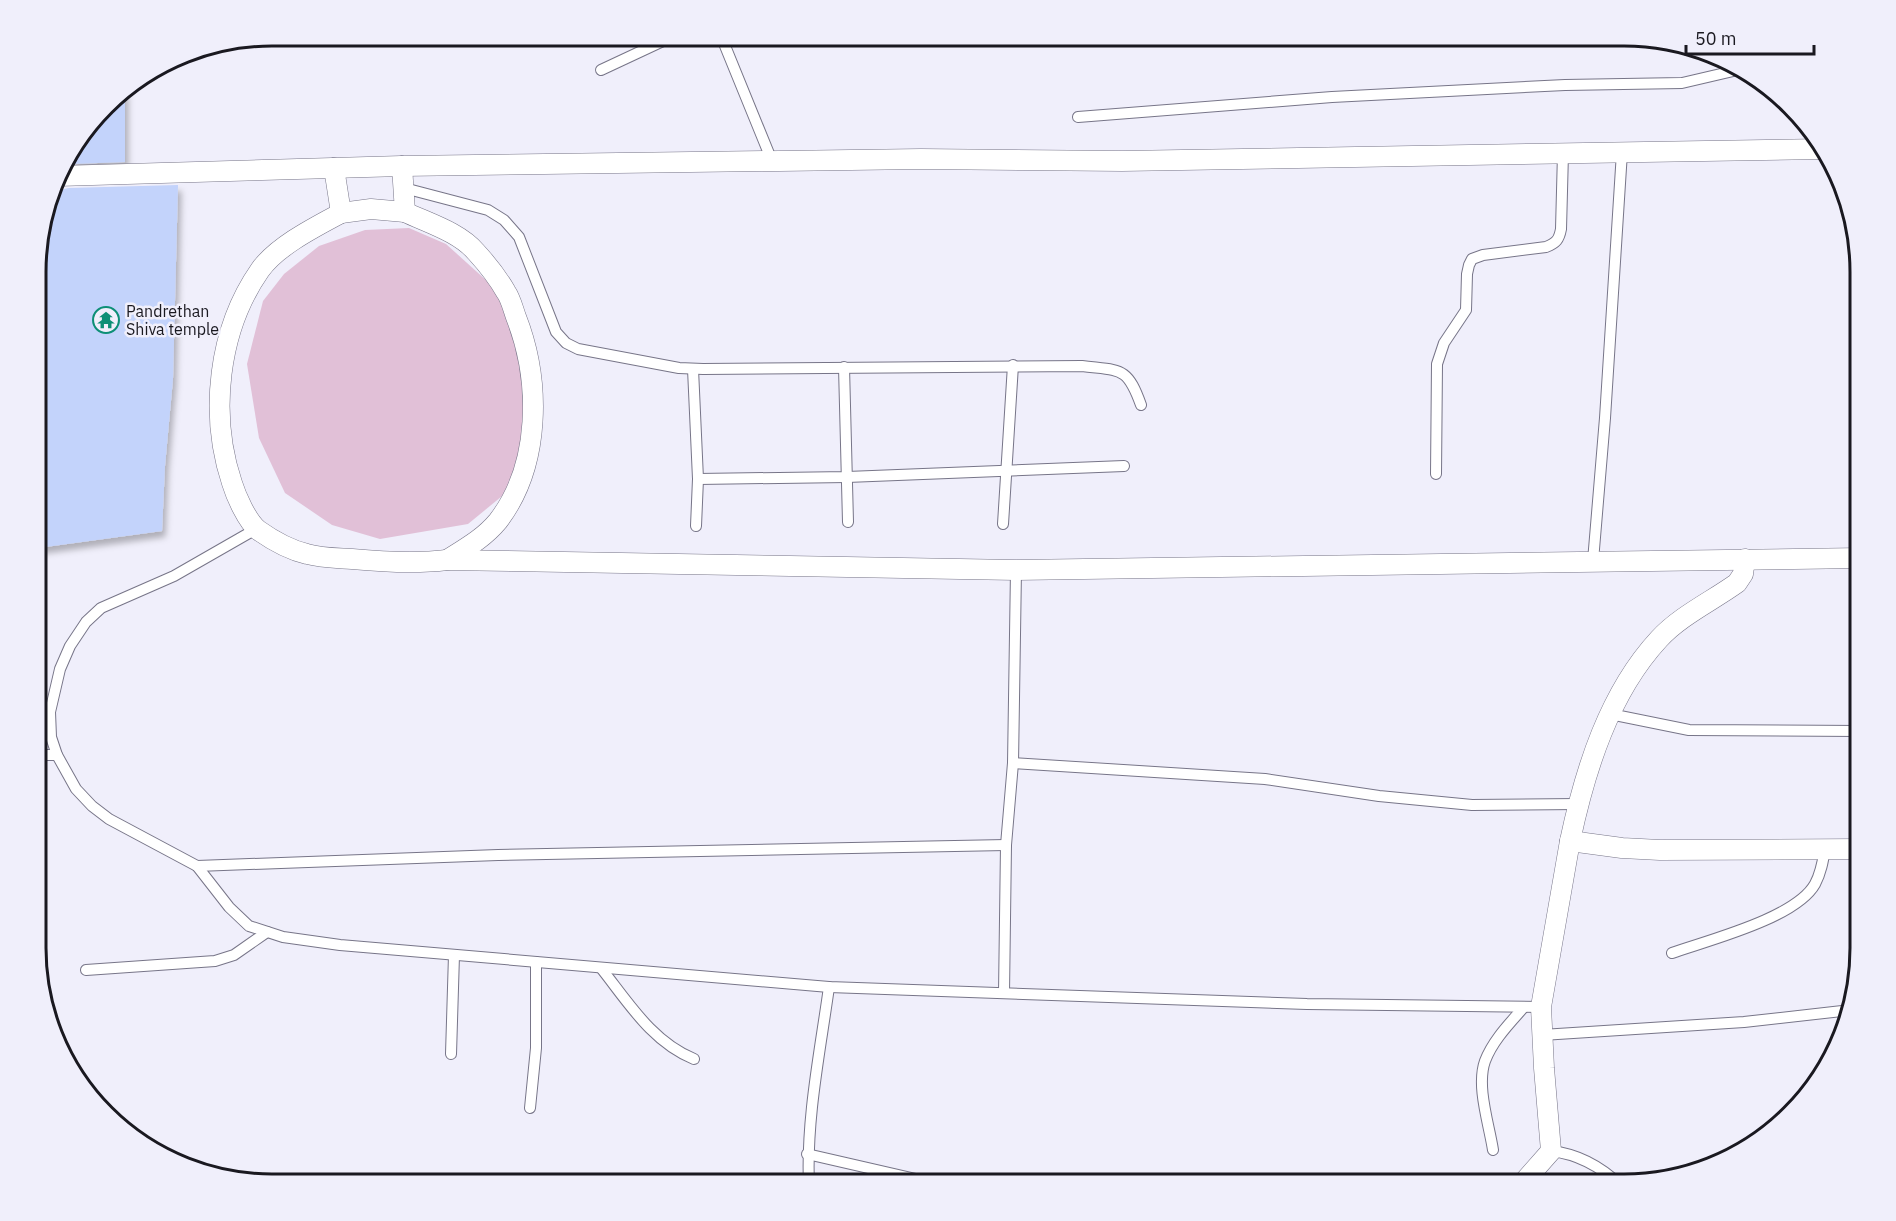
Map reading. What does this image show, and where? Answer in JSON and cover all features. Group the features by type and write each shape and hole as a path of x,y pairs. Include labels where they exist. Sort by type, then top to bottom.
{"street":[{"path":"68,176 402,166 921,159 1122,161 1812,149"},
{"path":"402,166 405,212"},
{"path":"334,168 341,213"},
{"path":"447,560 481,539 497,522 510,503 527,462 534,402 525,338 507,292 475,250 458,237 405,212 371,209 341,213 293,240 261,268 234,319 224,360 220,401 221,438 237,498 256,528 278,542 306,554 392,563 447,560 1016,570 1850,558"},
{"path":"1531,1174 1551,1151 1542,1035 1532,1007 1578,804 1594,752 1610,714 1641,661 1660,637 1737,583 1743,574 1745,559"},
{"path":"1570,841 1660,850 1850,849"}],"lane":[{"path":"601,70 644,47"},
{"path":"726,47 771,161"},
{"path":"1078,117 1332,97 1565,85 1682,83 1728,72"},
{"path":"1593,561 1605,418 1622,152"},
{"path":"1436,474 1437,364 1444,344 1466,310 1469,265 1472,259 1483,255 1546,247 1555,243 1560,229 1563,153"},
{"path":"404,188 488,210 504,220 519,237 556,332 566,343 578,349 693,369 1082,366 1116,370 1126,375 1133,383 1141,405"},
{"path":"1003,524 1013,365"},
{"path":"844,367 848,522"},
{"path":"693,369 698,479 696,526"},
{"path":"698,479 847,477 1124,466"},
{"path":"256,528 174,576 101,608 86,621 70,646 60,669 50,712 51,737 57,755 76,789 92,806 109,819 197,867 229,908 249,926 283,937 340,945 829,987 1307,1004 1532,1007"},
{"path":"1004,993 1006,845 1013,763 1016,570"},
{"path":"1610,714 1689,730 1850,731"},
{"path":"46,754 57,755"},
{"path":"1013,763 1265,779 1379,796 1472,805 1578,804"},
{"path":"197,867 498,855 1006,845"},
{"path":"1672,953 1791,908 1815,885 1825,849"},
{"path":"86,970 215,961 234,955 267,932"},
{"path":"451,1054 454,955"},
{"path":"530,1108 536,1039 536,962"},
{"path":"601,968 648,1027 666,1045 694,1059"},
{"path":"808,1174 807,1154 813,1094 829,987"},
{"path":"1493,1150 1483,1089 1483,1070 1488,1055 1499,1036 1532,1007"},
{"path":"1542,1035 1744,1022 1841,1011"},
{"path":"1551,1151 1568,1153 1593,1163 1609,1174"},
{"path":"807,1154 894,1174"}],"shaded area":[{"path":"409,228 446,244 497,290 528,382 528,428 507,492 468,524 380,539 332,525 285,493 259,438 247,364 263,301 284,274 319,246 365,230"}],"building":[{"path":"125,100 125,162 74,164 102,123"},
{"name":"Pandrethan Shiva temple","path":"178,185 173,379 162,531 46,547 46,272 48,243 54,214 63,189"}],"place":[{"name":"Pandrethan Shiva temple","path":"106,320"}]}
